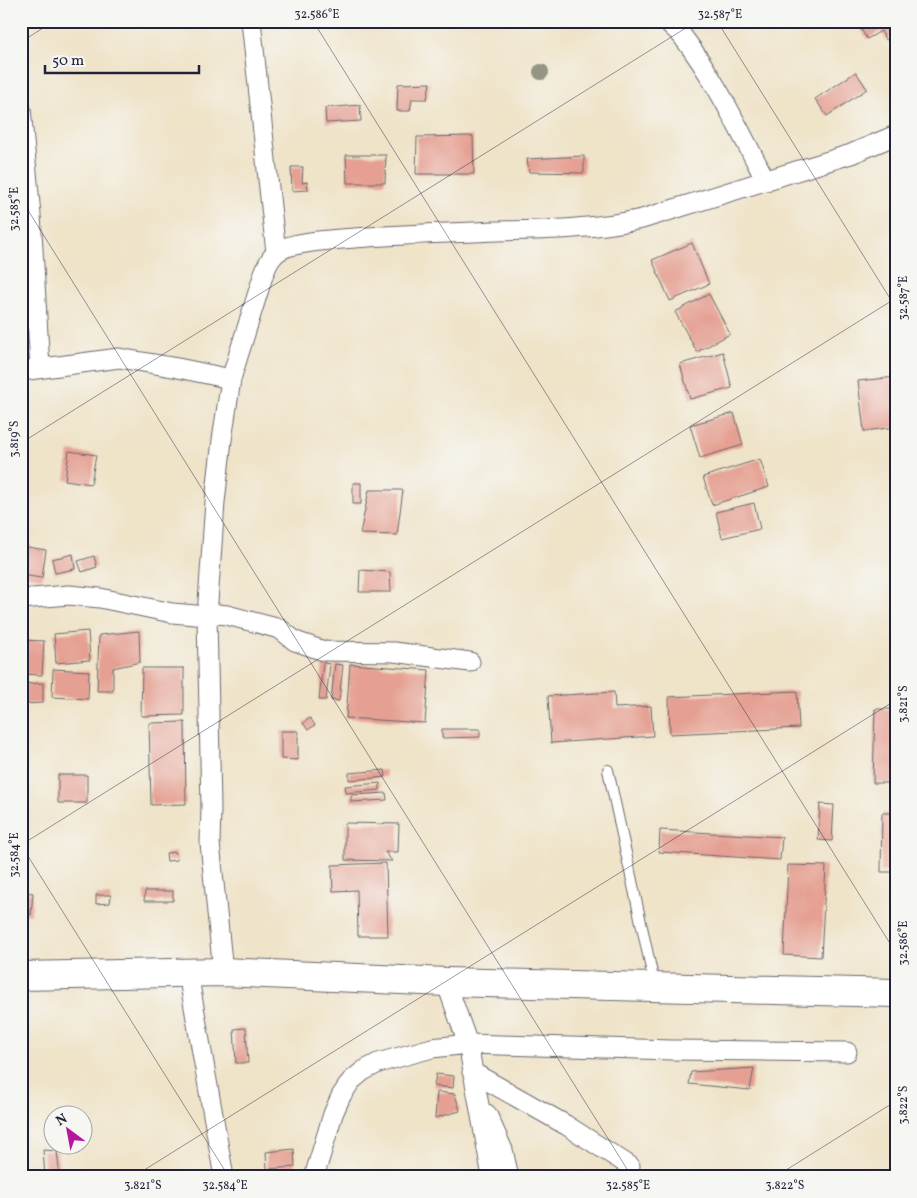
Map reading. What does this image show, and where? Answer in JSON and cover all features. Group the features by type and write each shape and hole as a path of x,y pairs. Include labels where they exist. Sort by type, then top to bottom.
{"street":[{"path":"251,21 276,253"},
{"path":"667,21 685,39 716,86 766,181"},
{"path":"21,109 31,215 30,369 119,358 231,379"},
{"path":"223,972 210,843 208,615 215,502 231,379 264,273 276,253 292,246 336,240 419,234 587,228 616,224 642,219 851,154 896,135"},
{"path":"21,599 69,595 100,598 172,613 227,615 280,629 294,641 324,651 394,652 470,662"},
{"path":"21,976 223,972 446,982 896,993"},
{"path":"188,973 224,1177"},
{"path":"446,982 468,1044 488,1174"},
{"path":"314,1177 333,1114 341,1096 351,1082 378,1063 432,1048 468,1044 672,1050 847,1052"},
{"path":"472,1072 566,1125 630,1166"},
{"path":"475,1091 503,1150 510,1177"}],"lane":[{"path":"608,770 655,988"}],"building":[{"path":"775,21 793,21 779,29"},
{"path":"856,21 896,21 896,34 886,40 881,31 867,39"},
{"path":"856,72 867,89 827,116 815,99"},
{"path":"430,83 427,99 412,99 410,111 397,111 398,84"},
{"path":"360,105 361,121 326,123 325,108"},
{"path":"473,136 474,174 416,174 417,137"},
{"path":"346,155 386,155 385,183 347,183"},
{"path":"584,156 584,173 529,172 527,159"},
{"path":"291,167 303,167 302,183 307,182 308,190 292,191"},
{"path":"692,243 709,284 670,301 652,260"},
{"path":"709,294 730,334 697,352 675,312"},
{"path":"723,352 732,388 690,399 680,364"},
{"path":"896,377 896,427 864,431 858,381"},
{"path":"734,413 743,445 700,458 690,425"},
{"path":"69,451 96,455 91,484 65,480"},
{"path":"760,459 769,487 712,505 703,477"},
{"path":"353,483 361,483 361,504 353,504"},
{"path":"369,490 403,490 397,535 360,534"},
{"path":"754,503 760,529 722,538 716,512"},
{"path":"21,546 46,550 42,578 21,575"},
{"path":"73,554 75,569 55,573 52,559"},
{"path":"94,556 97,567 82,572 78,561"},
{"path":"360,570 390,572 391,592 359,592"},
{"path":"88,631 90,660 56,663 54,634"},
{"path":"139,631 140,662 113,668 113,691 97,691 99,635"},
{"path":"21,640 44,641 42,675 21,674"},
{"path":"323,663 330,664 326,700 319,700"},
{"path":"335,664 343,665 339,701 331,700"},
{"path":"350,664 429,670 425,723 346,718"},
{"path":"142,668 184,668 184,715 141,716"},
{"path":"53,669 89,671 88,699 52,697"},
{"path":"43,683 43,703 21,704 21,684"},
{"path":"797,691 799,728 670,734 669,697"},
{"path":"614,692 615,708 651,706 653,736 551,743 548,696"},
{"path":"875,709 896,709 896,783 873,783"},
{"path":"310,718 315,725 308,730 303,723"},
{"path":"185,722 186,804 151,805 149,723"},
{"path":"442,729 480,729 480,737 442,738"},
{"path":"281,731 298,731 298,760 281,759"},
{"path":"385,770 386,777 349,780 349,773"},
{"path":"58,775 87,775 87,803 58,803"},
{"path":"380,783 380,790 346,793 345,786"},
{"path":"386,793 387,800 351,802 351,795"},
{"path":"820,804 834,805 832,841 818,840"},
{"path":"882,813 896,813 896,872 881,872"},
{"path":"345,823 399,824 398,852 385,852 392,861 345,860"},
{"path":"660,830 782,837 780,860 659,852"},
{"path":"176,852 177,860 167,861 166,853"},
{"path":"386,863 388,936 358,936 357,890 333,891 332,865"},
{"path":"788,865 826,866 821,957 784,955"},
{"path":"21,882 26,882 25,892 33,893 31,915 21,914"},
{"path":"145,891 173,891 173,901 144,901"},
{"path":"96,895 111,895 110,903 96,904"},
{"path":"246,1028 248,1063 236,1063 234,1029"},
{"path":"754,1068 750,1090 689,1084 691,1072"},
{"path":"436,1074 454,1076 453,1088 434,1086"},
{"path":"437,1092 455,1094 460,1111 435,1118"},
{"path":"294,1149 295,1167 267,1169 266,1152"},
{"path":"43,1156 58,1156 60,1177 45,1177"}]}
